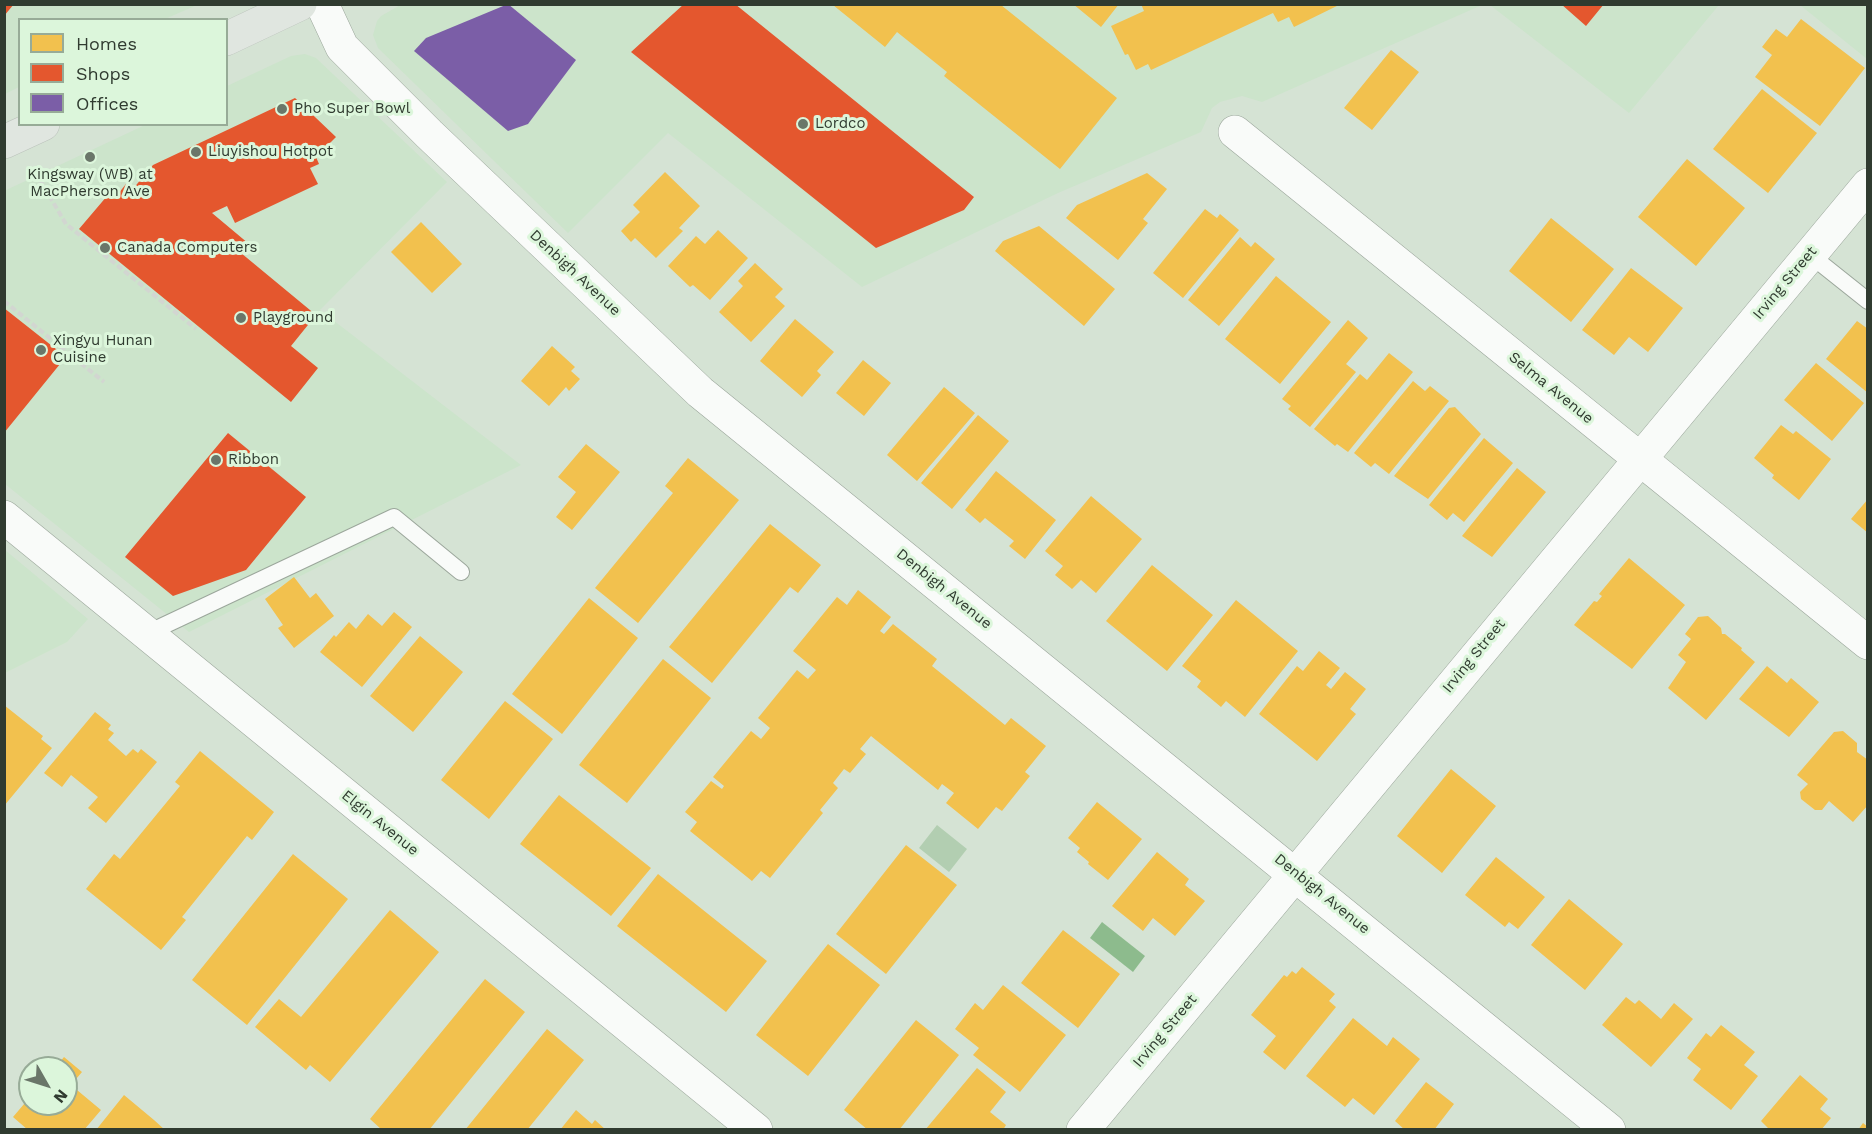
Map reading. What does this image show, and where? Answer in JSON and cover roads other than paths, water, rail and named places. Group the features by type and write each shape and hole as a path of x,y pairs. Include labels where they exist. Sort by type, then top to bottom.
{"main road":[{"path":"228,38 300,4"},
{"path":"4,142 39,126"}],"street":[{"name":"Denbigh Avenue","path":"322,4 342,47 429,134 700,392 1296,873 1610,1130"},
{"name":"Selma Avenue","path":"1235,132 1868,643"},
{"name":"Irving Street","path":"1083,1130 1638,459 1868,185"},
{"name":"Elgin Avenue","path":"4,517 756,1130"}],"lane":[{"path":"1809,254 1868,301"},
{"path":"148,633 394,517 461,572"}],"place":[{"name":"Pho Super Bowl","path":"282,109"},
{"name":"Lordco","path":"803,124"},
{"name":"Liuyishou Hotpot","path":"196,152"},
{"name":"Kingsway (WB) at MacPherson Ave","path":"90,157"},
{"name":"Canada Computers","path":"105,248"},
{"name":"Playground","path":"241,318"},
{"name":"Xingyu Hunan Cuisine","path":"41,350"},
{"name":"Ribbon","path":"216,460"}]}
